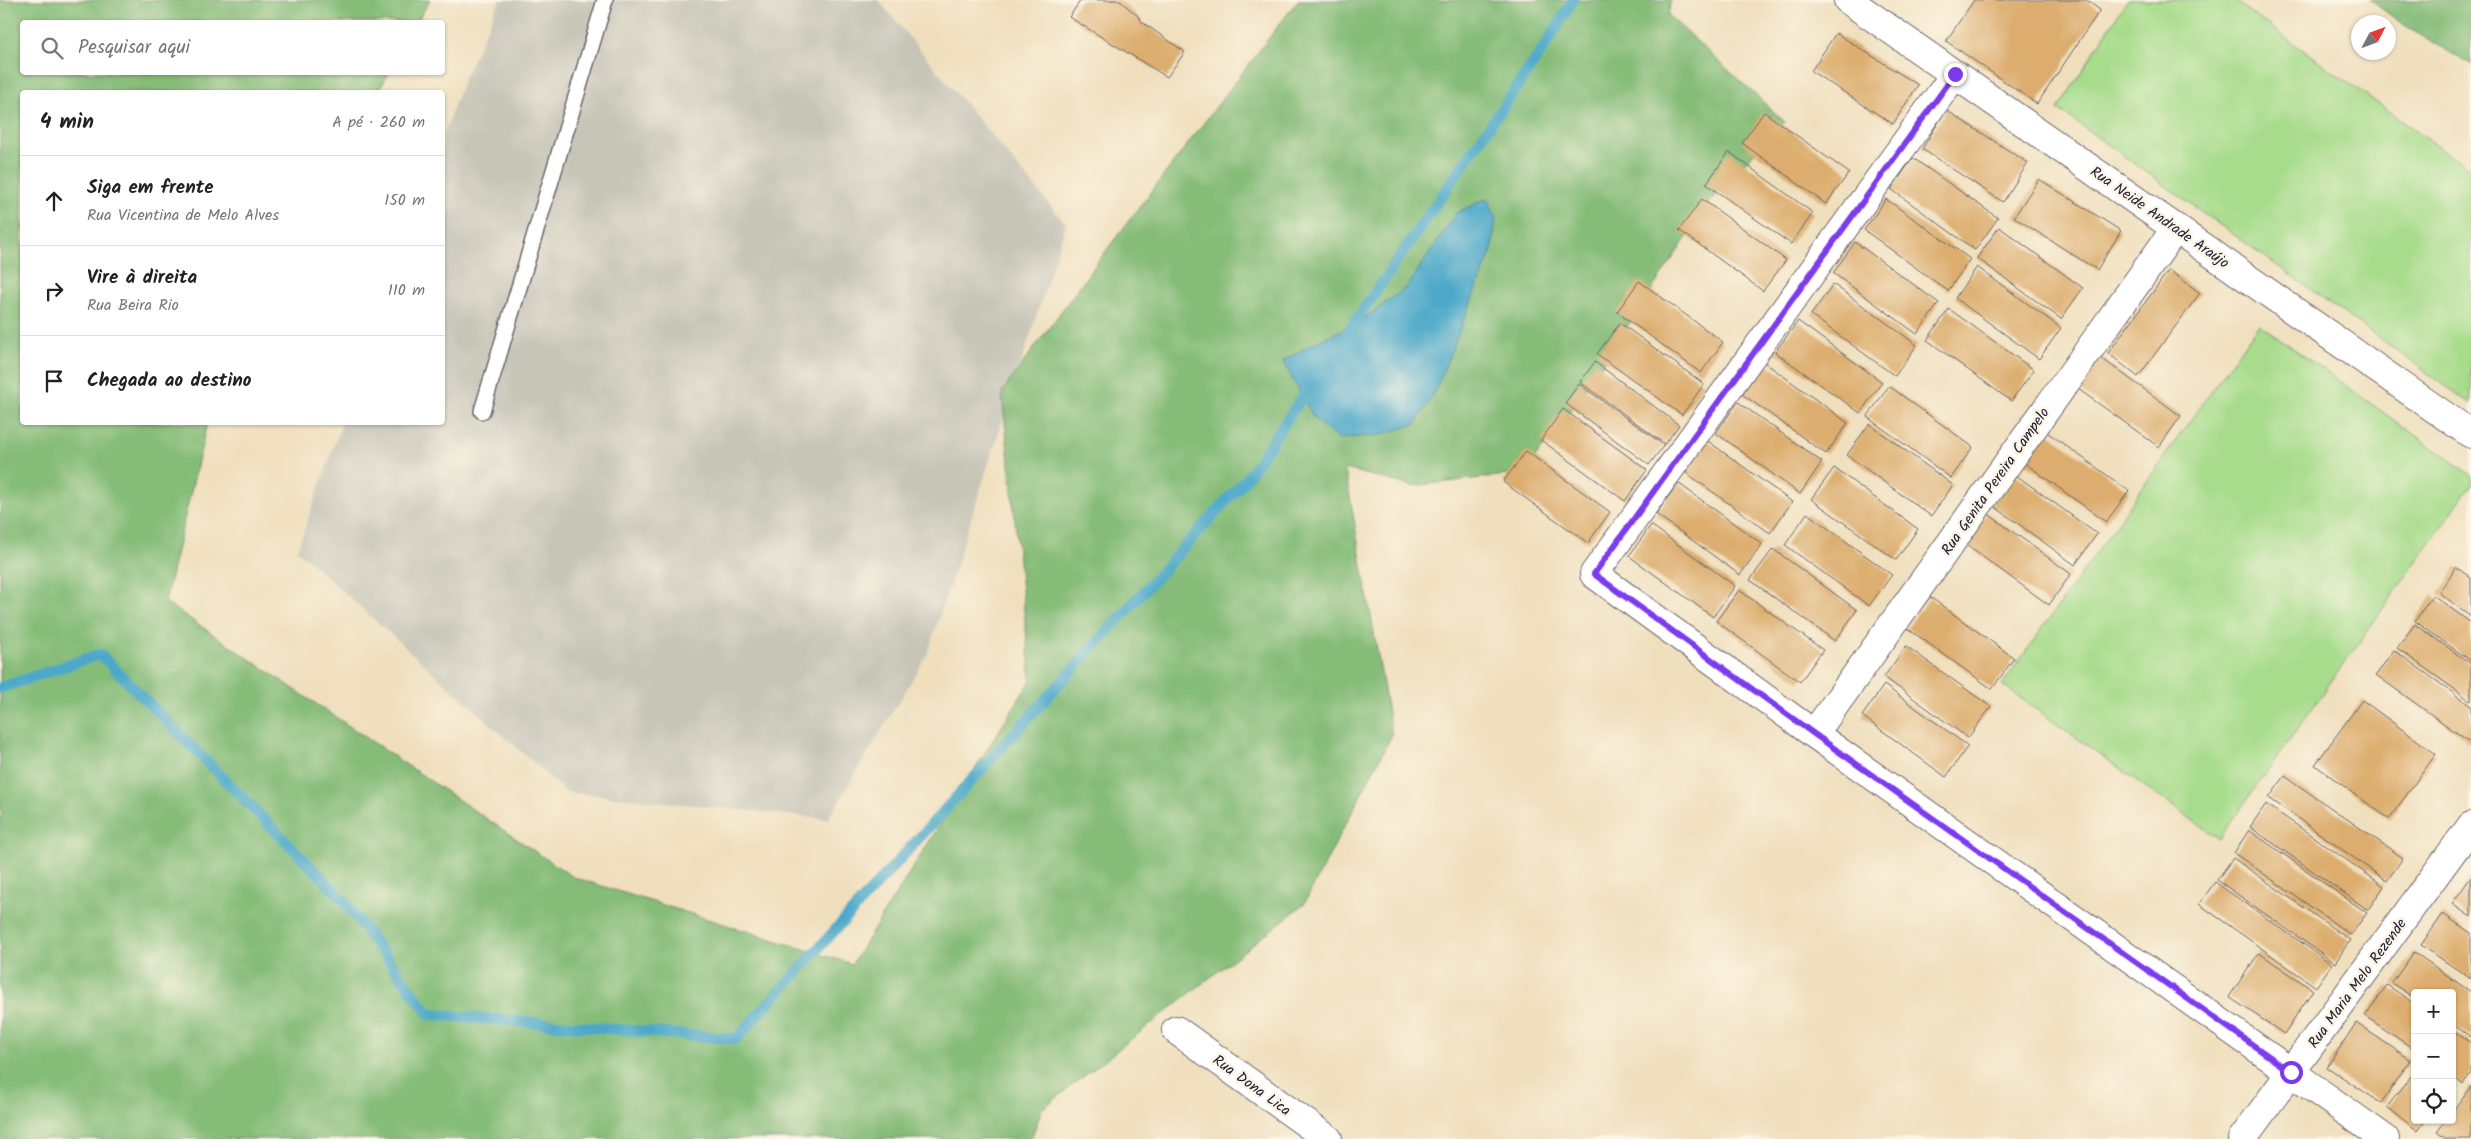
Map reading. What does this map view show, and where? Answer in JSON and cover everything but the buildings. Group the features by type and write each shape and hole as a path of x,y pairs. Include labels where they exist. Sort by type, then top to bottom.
{"street":[{"name":"Rua Neide Andrade Araújo","path":"1848,0 2471,434"},
{"path":"1955,74 1594,574 1814,734 2386,1139"},
{"name":"Rua Genita Pereira Campelo","path":"1814,734 2176,228"},
{"name":"Rua Maria Melo Rezende","path":"2242,1139 2471,826"},
{"name":"Rua Dona Lica","path":"1176,1030 1328,1139"}],"lane":[{"path":"482,411 605,0"}],"shaded area":[{"path":"500,0 878,0 1066,224 927,655 828,819 566,792 297,550 341,425 445,425 445,131 462,83"}],"green space":[{"path":"0,0 430,0 418,20 20,20 20,75 388,75 379,90 20,90 20,425 207,425 165,602 573,877 852,964 1031,680 1002,392 1102,256 1298,0 1671,0 1668,15 1785,122 1719,189 1583,393 1524,473 1412,486 1345,469 1392,735 1304,904 1042,1109 1031,1139 0,1139 0,816 3,813 0,811"},
{"path":"2127,0 2233,0 2471,170 2471,404 2058,109"},
{"path":"2370,0 2471,0 2471,65 2401,23 2396,19 2396,15 2390,15"},
{"path":"2259,324 2471,475 2471,485 2219,839 2002,685"}],"water":[{"path":"1487,198 1496,217 1492,250 1436,389 1416,424 1380,435 1338,439 1314,419 1283,361 1310,345 1362,320 1407,287 1456,213"}],"waterway":[{"path":"1345,336 1547,43 1573,0"},
{"path":"0,688 100,654 341,897 429,1014 736,1039 1246,479 1310,386"}],"route":[{"path":"1955,74 1594,574 1814,734 2291,1072"}]}
